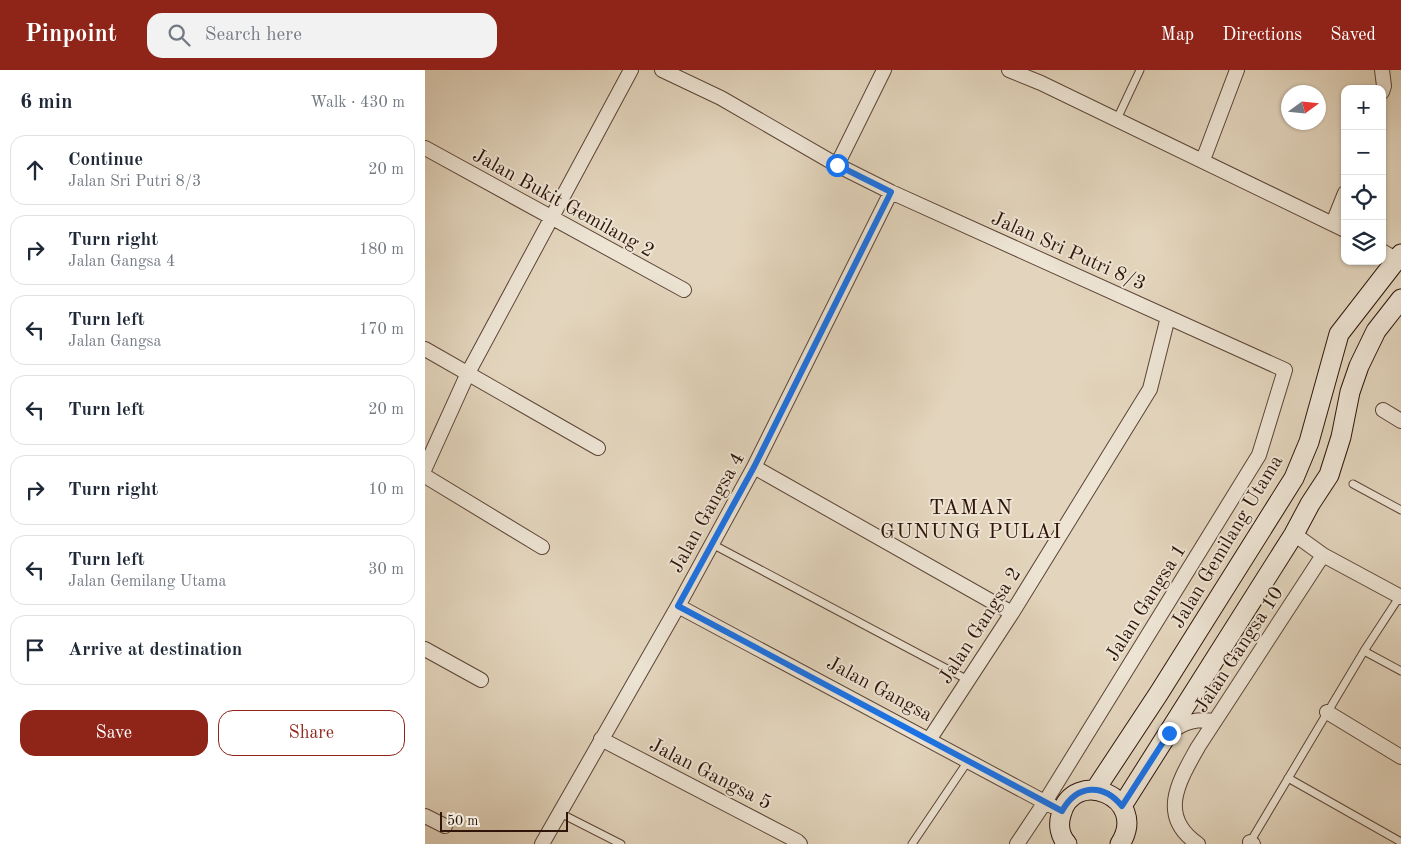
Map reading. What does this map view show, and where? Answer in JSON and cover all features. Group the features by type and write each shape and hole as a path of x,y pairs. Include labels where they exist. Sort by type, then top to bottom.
{"main road":[{"name":"Jalan Gemilang Utama","path":"1095,790 1159,693 1294,478 1309,442 1339,334 1393,255"},
{"path":"1122,806 1295,534 1310,504 1329,475 1341,437 1350,392 1359,366 1376,331 1401,299"},
{"path":"1064,843 1059,821 1067,802 1075,795 1084,791 1095,790 1111,795 1122,806 1127,827 1122,843"}],"street":[{"path":"425,468 468,373 631,70"},
{"name":"Jalan Sri Putri 8/3","path":"662,70 721,98 837,165 891,192 1285,370"},
{"path":"837,165 884,70"},
{"path":"1009,70 1044,76 1117,119 1339,226"},
{"path":"1203,160 1237,70"},
{"path":"1382,70 1383,85"},
{"name":"Jalan Bukit Gemilang 2","path":"425,148 684,290"},
{"name":"Jalan Gangsa 4","path":"542,844 678,606 754,467 891,192"},
{"name":"Jalan Gangsa 2","path":"929,740 1012,613 1150,389 1168,317"},
{"path":"425,349 598,448"},
{"name":"Jalan Gangsa 1","path":"1017,844 1045,802 1259,455 1285,370"},
{"path":"1383,410 1401,420"},
{"path":"754,467 1012,613"},
{"path":"425,476 542,546"},
{"path":"1295,534 1323,555 1400,597"},
{"name":"Jalan Gangsa 10","path":"1198,844 1187,837 1177,821 1174,802 1183,776 1197,747 1323,555"},
{"name":"Jalan Gangsa","path":"678,606 1062,811"},
{"path":"425,649 481,680"},
{"path":"1327,712 1401,757"},
{"path":"1169,733 1190,721 1201,719 1215,721"},
{"name":"Jalan Gangsa 5","path":"601,739 801,844"},
{"path":"425,816 445,826"}],"lane":[{"path":"1117,119 1140,70"},
{"path":"1353,484 1401,510"},
{"path":"712,544 968,680"},
{"path":"1250,843 1364,651 1400,597"},
{"path":"1364,651 1401,671"},
{"path":"912,844 968,761"},
{"path":"1288,778 1401,842"},
{"path":"560,814 621,844"}],"district":[{"name":"TAMAN GUNUNG PULAI","path":"971,519"}],"route":[{"path":"837,165 891,192 754,467 678,606 1062,811 1067,802 1075,795 1084,791 1095,790 1106,792 1122,806 1169,733"}]}
